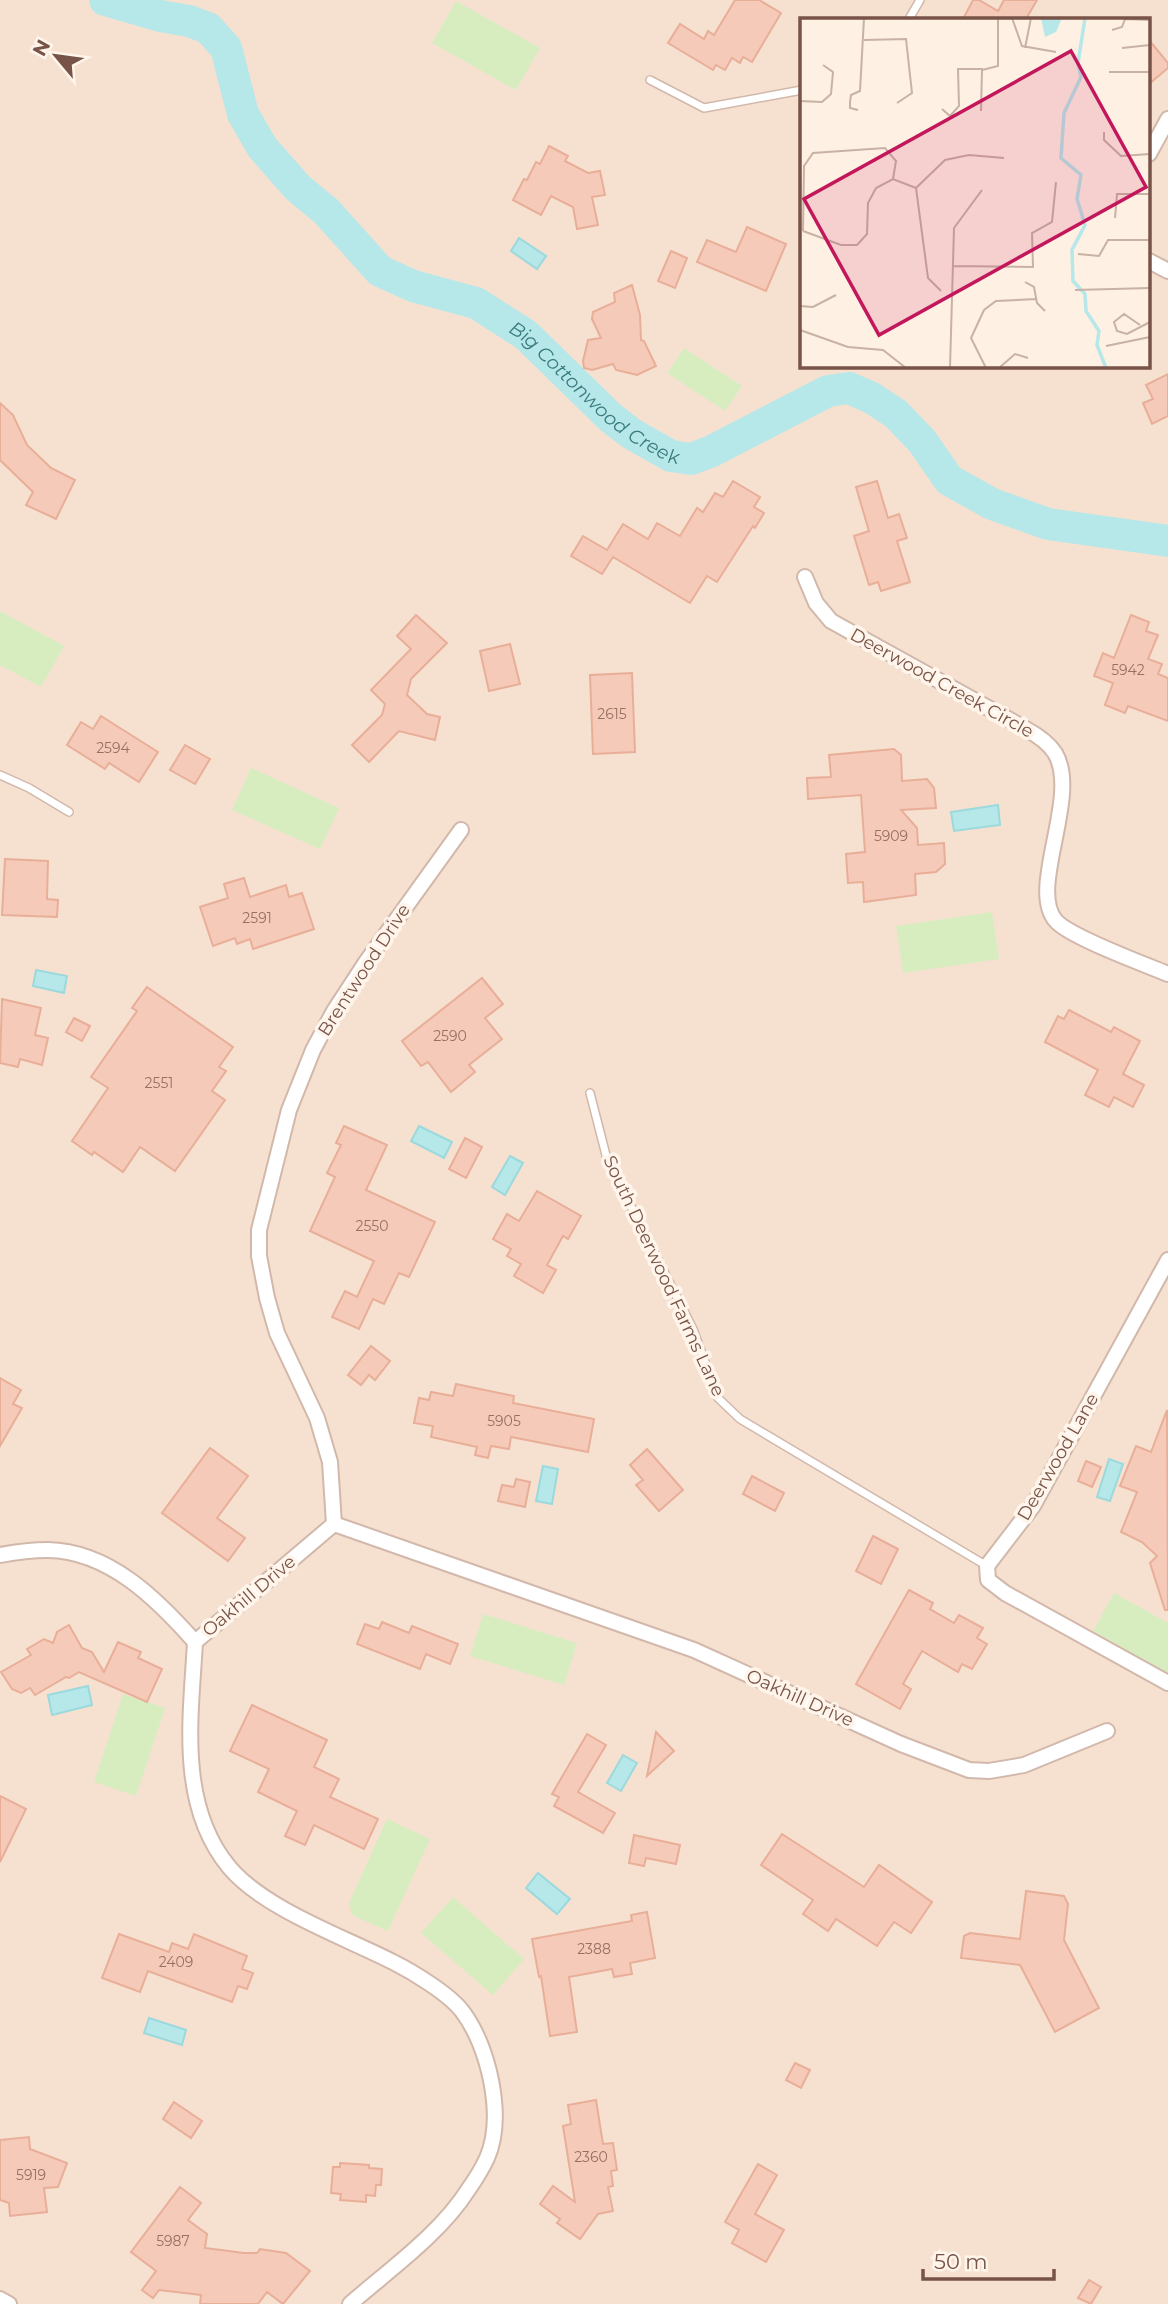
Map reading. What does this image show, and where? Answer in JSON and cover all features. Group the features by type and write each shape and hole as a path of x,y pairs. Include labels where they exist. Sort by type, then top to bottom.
{"street":[{"path":"1150,152 1168,120"},
{"path":"1150,262 1168,271"},
{"name":"Deerwood Creek Circle","path":"805,578 816,603 831,621 1050,745 1061,766 1062,782 1056,841 1046,891 1046,903 1051,913 1056,922 1074,933 1168,974"},
{"name":"Brentwood Drive","path":"334,1524 330,1462 317,1418 277,1333 259,1256 259,1230 289,1110 313,1050 334,1011 366,962 461,830"},
{"name":"Deerwood Lane","path":"987,1566 1033,1506 1168,1260"},
{"name":"Oakhill Drive","path":"350,2304 438,2227 467,2192 488,2156 495,2119 489,2068 476,2035 461,2010 427,1982 396,1963 292,1913 258,1892 222,1858 202,1817 193,1786 190,1737 195,1642 334,1524 694,1650 901,1744 970,1770 989,1771 1024,1765 1107,1731"},
{"path":"0,1555 50,1550 82,1556 117,1571 165,1608 195,1642"},
{"path":"987,1566 988,1580 1005,1593 1168,1683"}],"lane":[{"path":"910,18 920,0"},
{"path":"650,80 704,108 800,90"},
{"path":"0,775 29,788 69,812"},
{"name":"South Deerwood Farms Lane","path":"590,1093 607,1159 693,1329 719,1398 740,1419 987,1566"}],"shaded area":[{"path":"0,0 1168,0 1168,2304 0,2304"}],"green space":[{"path":"456,1 540,48 516,90 432,43"},
{"path":"684,348 742,386 725,411 667,373"},
{"path":"0,611 64,646 41,687 0,665"},
{"path":"251,768 339,808 320,849 232,810"},
{"path":"992,912 999,959 903,973 896,926"},
{"path":"1114,1593 1168,1623 1168,1673 1093,1631"},
{"path":"483,1614 577,1643 564,1685 470,1656"},
{"path":"123,1694 165,1708 136,1796 94,1782"},
{"path":"387,1819 430,1839 388,1931 352,1915 349,1903"},
{"path":"453,1897 524,1959 493,1995 421,1933"}],"water":[{"path":"519,238 546,256 537,269 511,251"},
{"path":"998,805 1000,825 954,831 951,812"},
{"path":"36,970 67,976 64,993 33,986"},
{"path":"419,1126 452,1142 444,1158 411,1141"},
{"path":"510,1156 523,1163 505,1195 492,1187"},
{"path":"1109,1459 1123,1464 1110,1501 1097,1497"},
{"path":"543,1466 558,1469 552,1504 536,1501"},
{"path":"88,1686 92,1705 52,1715 48,1695"},
{"path":"623,1755 637,1763 621,1791 607,1783"},
{"path":"538,1873 570,1899 557,1914 526,1888"},
{"path":"149,2018 186,2030 182,2045 144,2033"}],"building":[{"path":"735,0 759,0 781,13 752,62 743,57 740,63 732,58 725,70 716,65 713,70 668,43 680,24 704,39 708,31 714,35"},
{"path":"973,0 979,0 998,11 1004,0 1037,0 1027,18 964,18"},
{"path":"1150,41 1168,63 1168,68 1150,83"},
{"path":"549,146 568,156 565,161 588,173 600,171 605,195 592,197 598,225 577,229 573,207 551,196 541,215 513,200 536,162 540,164"},
{"path":"747,227 786,244 766,291 697,262 707,240 736,252"},
{"path":"671,251 687,258 675,288 658,281"},
{"path":"632,285 640,315 641,340 656,366 637,375 616,370 613,364 592,370 584,368 588,340 601,338 592,319 593,312 615,302 614,293"},
{"path":"1168,374 1168,416 1152,424 1143,403 1153,399 1146,385"},
{"path":"0,403 13,415 27,445 51,468 75,480 56,519 26,505 33,492 0,460"},
{"path":"733,481 760,497 754,507 764,513 717,582 707,576 690,603 613,557 602,574 571,556 583,536 607,550 623,524 648,539 657,523 680,536 697,508 703,512 715,493 723,497"},
{"path":"877,481 888,518 899,514 907,538 897,541 910,582 881,591 878,582 869,585 854,536 869,531 856,487"},
{"path":"416,615 447,643 411,679 407,695 427,714 440,717 435,740 399,731 369,762 352,745 382,715 385,704 371,690 411,649 397,636"},
{"path":"1131,615 1149,622 1146,631 1158,635 1148,659 1162,664 1158,674 1168,678 1168,721 1128,706 1125,713 1105,705 1113,683 1094,676 1103,653 1114,658"},
{"path":"510,644 520,684 489,691 480,651"},
{"path":"632,673 635,752 593,754 590,675"},
{"path":"101,716 158,752 139,782 109,763 105,769 67,745 81,722 93,729"},
{"path":"185,745 210,759 195,784 170,770"},
{"path":"894,749 901,755 902,781 927,779 934,788 936,808 901,810 917,828 918,845 944,843 945,864 936,872 915,874 916,895 864,902 863,882 848,883 846,854 865,852 861,795 808,799 807,778 831,777 829,755"},
{"path":"5,859 48,861 47,899 58,900 57,917 2,915"},
{"path":"244,878 250,897 286,885 289,897 302,893 314,929 253,949 250,939 237,944 235,938 213,946 200,907 228,898 224,884"},
{"path":"482,978 503,1004 485,1018 502,1039 469,1065 475,1072 451,1092 428,1062 421,1066 402,1041"},
{"path":"147,987 233,1047 219,1067 226,1071 212,1091 225,1100 175,1171 140,1147 123,1172 72,1141 108,1088 91,1077 137,1011 132,1008"},
{"path":"2,999 41,1008 35,1035 48,1038 42,1065 20,1059 18,1067 0,1063"},
{"path":"1069,1010 1111,1032 1114,1027 1140,1041 1123,1074 1144,1085 1133,1107 1114,1097 1109,1107 1085,1095 1098,1070 1045,1042 1058,1016 1064,1019"},
{"path":"74,1018 90,1026 82,1041 66,1032"},
{"path":"344,1126 387,1145 366,1190 435,1222 409,1277 399,1273 384,1304 373,1299 359,1329 332,1317 345,1291 357,1297 374,1261 310,1231 335,1177 327,1173 341,1145 336,1143"},
{"path":"465,1138 482,1147 466,1178 449,1169"},
{"path":"537,1191 581,1216 568,1239 563,1236 547,1265 556,1270 543,1293 514,1276 521,1264 507,1256 511,1249 493,1239 507,1214 519,1221"},
{"path":"371,1346 390,1361 375,1380 369,1375 361,1385 348,1375"},
{"path":"0,1378 21,1390 13,1404 22,1408 0,1446"},
{"path":"456,1384 514,1396 513,1403 594,1419 588,1452 511,1437 509,1449 491,1446 488,1458 475,1455 477,1447 431,1437 433,1426 414,1423 419,1398 429,1400 431,1392 453,1396"},
{"path":"1167,1410 1168,1610 1165,1610 1150,1563 1157,1556 1142,1542 1121,1532 1137,1492 1120,1486 1136,1446 1151,1452"},
{"path":"210,1448 248,1476 217,1518 245,1538 228,1561 162,1513"},
{"path":"647,1449 683,1490 659,1511 636,1485 643,1480 630,1465"},
{"path":"1086,1461 1101,1467 1092,1487 1078,1481"},
{"path":"752,1476 784,1493 775,1511 743,1494"},
{"path":"516,1479 530,1482 525,1507 498,1501 502,1485 514,1487"},
{"path":"873,1536 898,1549 881,1584 856,1571"},
{"path":"909,1590 933,1603 930,1609 954,1623 959,1615 983,1628 977,1638 987,1644 972,1669 962,1664 958,1672 922,1651 903,1684 911,1689 900,1709 856,1684"},
{"path":"382,1622 409,1633 412,1626 458,1644 450,1664 426,1654 420,1669 357,1644 365,1624 379,1629"},
{"path":"69,1625 82,1648 92,1652 104,1672 118,1642 141,1652 138,1658 162,1669 147,1702 79,1672 35,1695 30,1688 21,1693 12,1689 1,1672 31,1655 27,1649 44,1639 53,1643 57,1632"},
{"path":"252,1705 327,1740 314,1767 339,1779 330,1797 378,1819 364,1849 314,1825 305,1845 285,1836 297,1811 258,1792 269,1769 230,1751"},
{"path":"656,1732 674,1751 647,1776"},
{"path":"587,1734 606,1745 578,1792 615,1813 603,1833 554,1806 559,1797 552,1794"},
{"path":"0,1796 26,1809 0,1862"},
{"path":"782,1834 864,1887 879,1865 932,1902 911,1933 894,1922 877,1946 836,1919 828,1931 803,1914 813,1900 761,1865"},
{"path":"634,1835 680,1845 676,1864 646,1858 644,1866 629,1863"},
{"path":"1026,1891 1064,1896 1068,1904 1064,1940 1099,2008 1055,2032 1020,1965 961,1958 964,1936 970,1933 1020,1939"},
{"path":"647,1912 655,1958 630,1963 632,1974 614,1977 612,1969 569,1977 577,2032 550,2036 532,1939 632,1921 631,1915"},
{"path":"119,1934 169,1952 172,1943 188,1949 194,1934 247,1956 242,1969 253,1973 247,1989 238,1986 232,2002 148,1971 140,1992 102,1978"},
{"path":"795,2063 810,2070 801,2088 786,2080"},
{"path":"596,2100 603,2144 613,2143 617,2170 611,2171 613,2186 608,2187 613,2211 598,2214 580,2239 557,2223 560,2219 540,2204 553,2186 575,2202 563,2126 571,2124 568,2105"},
{"path":"174,2102 202,2121 191,2138 163,2119"},
{"path":"29,2137 30,2149 67,2163 58,2187 44,2188 47,2212 10,2216 9,2203 0,2200 0,2140"},
{"path":"340,2163 369,2165 369,2168 382,2169 381,2185 376,2185 375,2196 366,2195 366,2202 340,2200 341,2194 331,2193 333,2167 340,2167"},
{"path":"758,2164 777,2175 755,2214 784,2230 766,2262 732,2243 739,2230 725,2222"},
{"path":"180,2187 201,2203 188,2220 207,2234 205,2248 244,2253 257,2253 260,2249 286,2253 310,2271 283,2304 267,2292 258,2304 200,2304 201,2295 159,2290 153,2298 142,2290 156,2271 131,2252"},
{"path":"1089,2280 1101,2287 1091,2304 1078,2298"}],"waterway":[{"name":"Big Cottonwood Creek","path":"105,0 208,28 226,48 243,114 262,147 298,188 326,211 380,271 413,286 476,303 526,335 610,417 632,434 671,456 691,459 712,451 828,391 849,388 872,398 896,414 922,441 949,480 992,504 1048,524 1168,541"}]}
